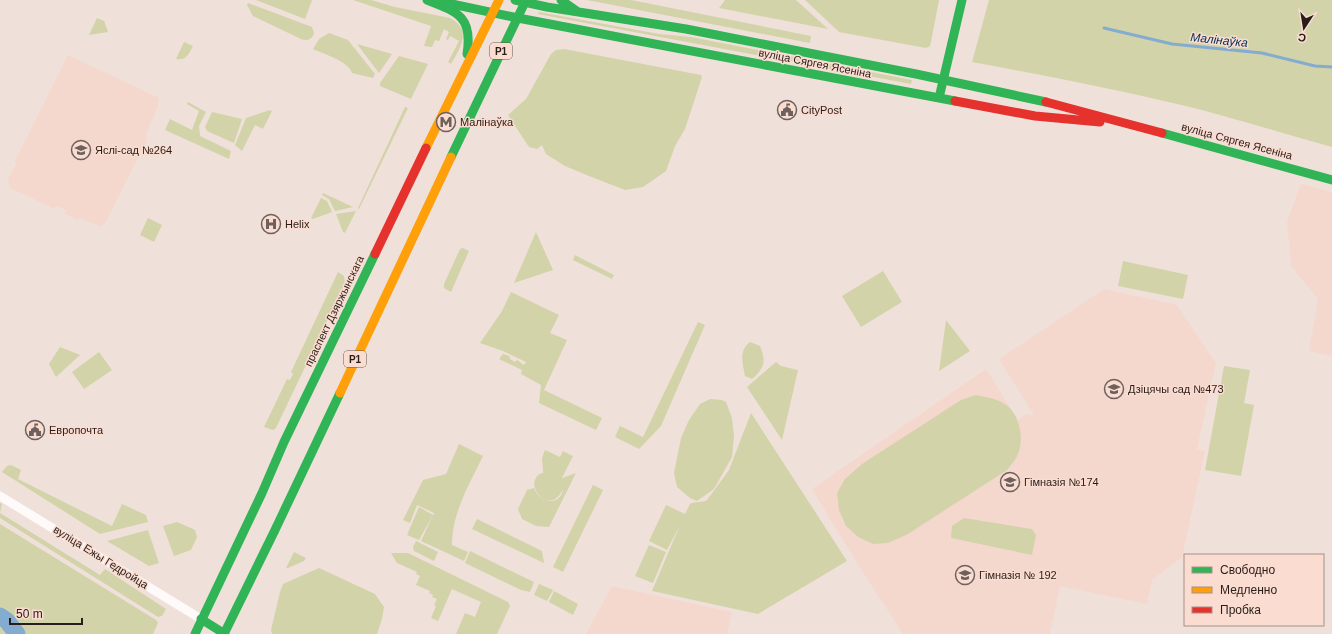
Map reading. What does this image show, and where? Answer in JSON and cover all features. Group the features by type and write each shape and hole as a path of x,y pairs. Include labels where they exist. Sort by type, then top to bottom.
{"main road":[{"path":"427,0 452,10 461,17 469,35 470,43 463,70"},
{"name":"вуліца Сяргея Ясеніна","path":"435,0 518,18 1035,116 1136,126"},
{"name":"праспект Дзяржынскага","path":"195,634 288,435 463,70 499,0"},
{"name":"вуліца Сяргея Ясеніна","path":"515,0 578,12 686,29 1039,100 1332,180"},
{"path":"561,0 578,12"},
{"path":"939,98 962,0"},
{"name":"Р1","path":"224,634 275,530 485,84 526,1"},
{"path":"201,619 224,634"}],"street":[{"name":"вуліца Ежы Гедройца","path":"0,496 201,619"}],"shaded area":[{"name":"Яслі-сад №264","path":"68,55 159,98 158,106 146,134 147,140 106,222 99,226 80,218 78,220 65,214 66,210 58,206 53,208 10,188 8,179 16,164 15,161"},
{"path":"1301,184 1332,192 1332,356 1309,351 1318,299 1291,266 1287,222"},
{"path":"1104,289 1177,305 1216,363 1197,449 1205,451 1182,557 1152,580 1147,604 1060,586 1050,634 903,634 862,571 812,489 986,369 1018,420 1026,414 1034,415 999,359"},
{"path":"612,586 732,612 727,634 586,634"}],"green space":[{"path":"256,0 312,0 305,19"},
{"path":"353,0 371,0 395,7 450,18 461,28 463,34 461,46 451,64 448,62 459,41 450,36 448,40 446,39 449,32 444,29 439,41 435,40 432,47 424,46 431,26"},
{"path":"587,0 631,0 811,36 810,43"},
{"path":"725,0 796,0 828,29 719,8"},
{"path":"805,0 939,0 930,46 926,48 839,32"},
{"path":"989,0 1332,0 1332,147 1177,104 972,62"},
{"path":"248,3 312,27 314,33 309,39 301,39 253,16 247,5"},
{"path":"539,12 659,34 691,37 912,80 911,84 538,14"},
{"path":"97,18 104,21 108,32 89,35"},
{"path":"329,33 348,40 375,74 373,78 352,73 350,69 341,61 313,49 319,39"},
{"path":"184,42 193,46 185,58 176,59"},
{"path":"357,44 392,54 379,73"},
{"path":"564,49 701,75 702,77 685,129 675,146 666,171 643,187 625,190 565,166 546,154 542,145 537,149 529,147 508,115 526,99 551,54 556,50"},
{"path":"399,56 428,64 411,99 380,86 380,83"},
{"path":"188,102 206,112 199,126 200,136 231,151 229,159 165,130 170,119 192,130 199,111 187,104"},
{"path":"405,107 408,108 359,209 358,208"},
{"path":"270,110 272,111 263,129 255,125 242,151 235,145 246,118"},
{"path":"212,112 242,119 234,143 207,131 205,127"},
{"path":"323,193 353,207 335,211 329,199 322,195"},
{"path":"321,198 327,201 332,212 313,219 311,218"},
{"path":"356,211 345,233 343,232 336,214"},
{"path":"148,218 162,225 154,242 140,235"},
{"path":"536,232 553,270 514,283"},
{"path":"463,248 469,251 451,292 444,288 444,284 460,249"},
{"path":"575,255 614,275 612,279 573,260"},
{"path":"1123,261 1188,275 1183,299 1118,286"},
{"path":"883,271 902,302 861,327 842,296"},
{"path":"338,272 344,276 345,283 276,428 273,430 264,427 287,379 290,380 293,374 291,372"},
{"path":"511,292 559,315 550,333 567,340 544,390 602,418 596,430 539,403 541,385 521,374 522,370 499,359 503,354 509,356 510,359 515,362 517,360 524,365 526,362 503,351 480,343 502,311"},
{"path":"946,320 970,351 939,371"},
{"path":"698,322 705,325 661,426 639,449 615,437 620,426 643,437"},
{"path":"750,342 760,346 764,360 762,368 752,379 745,376 742,358 744,349"},
{"path":"60,347 80,355 56,377 49,364"},
{"path":"99,352 112,370 84,389 72,372"},
{"path":"776,362 781,366 798,370 782,440 747,387"},
{"path":"1224,366 1250,370 1244,403 1254,405 1241,476 1205,470"},
{"path":"976,395 1000,401 1009,407 1017,420 1020,428 1021,444 1016,458 1007,470 908,534 888,543 873,544 858,537 846,526 839,510 837,493 845,479 862,464 961,400"},
{"path":"710,399 722,400 726,402 732,418 734,436 732,457 714,489 697,501 690,498 677,487 674,473 681,438 689,420 700,404"},
{"path":"751,413 847,561 758,614 652,591 680,525 667,550 649,541 666,505 685,514 690,504 707,500 729,470"},
{"path":"459,444 483,456 462,499 453,533 452,545 468,552 464,561 421,541 434,513 417,505 410,523 403,520 423,480 446,474"},
{"path":"545,450 560,457 563,451 573,456 562,478 576,473 549,527 536,526 522,519 518,509 527,490 534,488 541,497 545,500 550,501 555,500 558,498 561,494 563,489 557,498 550,500 543,498 538,493 535,486 535,479 540,474 551,471 543,472 542,458"},
{"path":"11,465 21,470 18,479 112,526 122,504 146,515 148,522 100,534 2,472 7,466"},
{"path":"593,485 603,490 563,572 553,567"},
{"path":"419,507 433,515 419,540 407,535"},
{"path":"0,513 100,575 105,569 166,609 162,616 158,617 0,518"},
{"path":"964,518 1032,529 1036,535 1032,555 951,538 952,526"},
{"path":"477,519 542,551 544,563 472,529"},
{"path":"177,522 195,530 197,537 191,550 174,556 163,526"},
{"path":"0,524 156,620 158,623 153,634 0,634"},
{"path":"148,530 159,563 149,566 107,541"},
{"path":"416,541 438,552 434,561 414,551 413,547"},
{"path":"649,545 666,552 653,583 635,576"},
{"path":"470,551 534,582 530,592 521,590 465,563"},
{"path":"294,552 306,558 304,561 286,568"},
{"path":"391,553 408,553 508,602 510,606 497,634 456,634 465,613 475,617 481,602 452,589 438,621 431,618 437,599 432,597 433,595 429,593 430,591 416,585 420,576 416,574 417,572 397,563"},
{"path":"319,568 375,594 384,607 377,634 272,634 271,630 283,584"},
{"path":"539,584 553,590 547,601 534,595"},
{"path":"554,591 578,604 573,615 549,602"}],"waterway":[{"name":"Малінаўка","path":"1104,28 1172,44 1262,53 1315,66 1332,67"},
{"path":"0,616 7,621 17,634"}],"traffic: fast":[{"path":"427,0 447,8 461,18 468,32 467,54"},
{"path":"515,0 547,7 686,29 916,74 1046,102"},
{"path":"451,157 526,0"},
{"path":"561,0 578,12"},
{"path":"939,98 962,0"},
{"path":"438,1 518,18 955,101"},
{"path":"1162,133 1332,180"},
{"path":"195,634 262,493 284,442 375,254"},
{"path":"224,634 340,393"},
{"path":"201,619 225,634"}],"traffic: slow":[{"path":"426,148 499,0"},
{"path":"340,393 451,157"}],"traffic: jam":[{"path":"955,101 1035,116 1100,122"},
{"path":"1046,102 1162,133"},
{"path":"375,254 426,148"}],"place":[{"name":"CityPost","path":"787,110"},
{"name":"Малінаўка","path":"446,122"},
{"name":"Яслі-сад №264","path":"81,150"},
{"name":"Helix","path":"271,224"},
{"name":"Дзіцячы сад №473","path":"1114,389"},
{"name":"Европочта","path":"35,430"},
{"name":"Гімназія №174","path":"1010,482"},
{"name":"Гімназія № 192","path":"965,575"}]}
